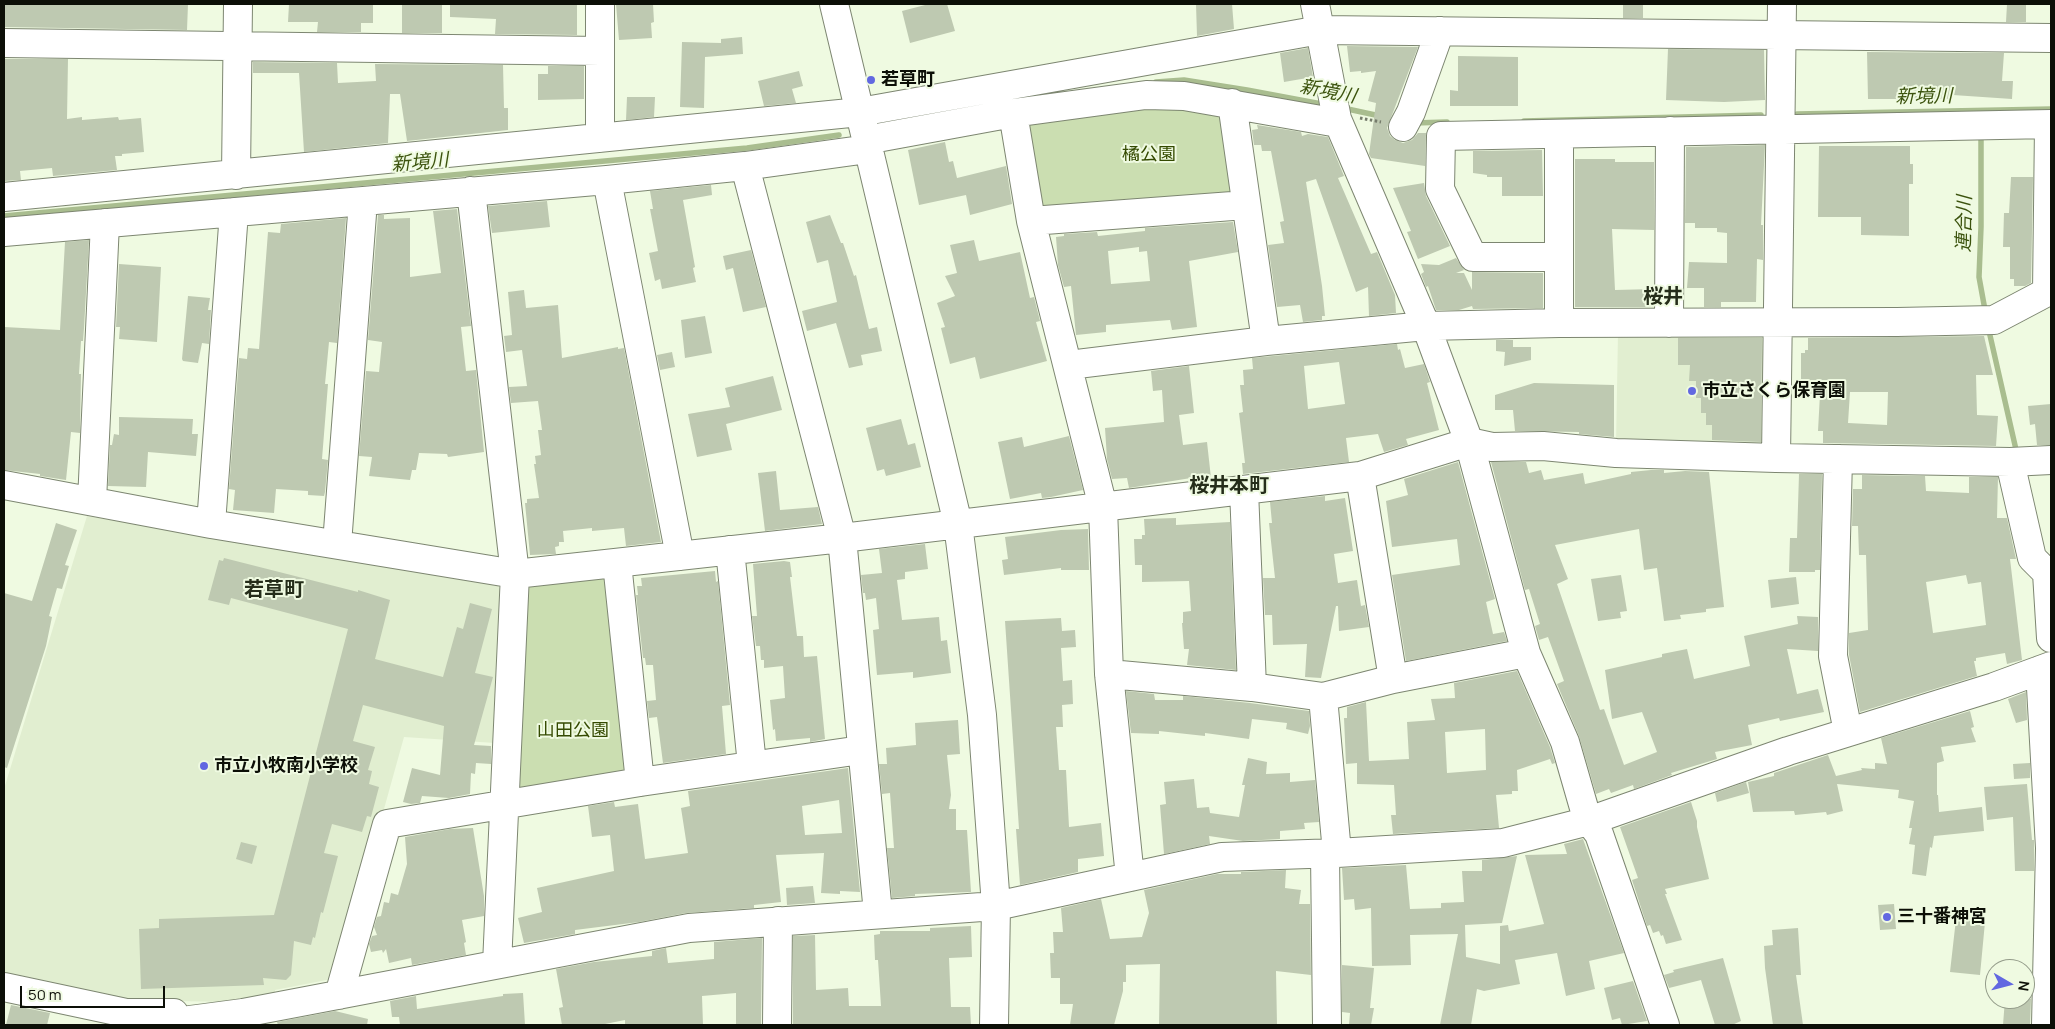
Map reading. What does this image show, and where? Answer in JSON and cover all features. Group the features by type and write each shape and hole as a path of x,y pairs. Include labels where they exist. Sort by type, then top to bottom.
{"street":[{"path":"236,175 238,4"},
{"path":"600,4 600,138"},
{"path":"834,4 958,524 982,715 996,906 994,1025"},
{"path":"1776,458 1782,4"},
{"path":"1318,17 1335,112 1426,326 1469,442 1526,652 1565,742 1584,808 1589,820 1599,834 1665,1025"},
{"path":"4,197 860,112 1318,17 1440,31 2051,38"},
{"path":"1405,122 1440,31"},
{"path":"4,43 600,51"},
{"path":"4,232 471,191 506,181 607,180 745,166 867,145 1013,113 1146,95 1184,96 1232,103 1335,112"},
{"path":"1232,103 1266,341"},
{"path":"1013,113 1031,221 1069,365 1102,506 1109,674 1130,877"},
{"path":"1069,365 1266,341 1426,326 1559,323 1994,320 2047,292 2050,124 1441,136 1440,189 1473,258 1559,257"},
{"path":"1669,323 1670,131"},
{"path":"1559,134 1559,323"},
{"path":"503,146 506,181"},
{"path":"745,166 842,538 878,913"},
{"path":"607,180 680,556"},
{"path":"471,191 515,574 497,964"},
{"path":"337,544 364,201"},
{"path":"1031,221 1246,205"},
{"path":"211,524 234,212"},
{"path":"92,501 105,223"},
{"path":"4,486 211,524 515,574 842,538 1360,476 1469,442 1492,447 1543,446 1616,453 1776,458 2010,462 2051,460"},
{"path":"1838,459 1833,656 1848,732"},
{"path":"2010,462 2032,558 2047,573 2051,638"},
{"path":"1360,476 1393,679"},
{"path":"1244,490 1252,687"},
{"path":"730,550 752,765"},
{"path":"617,563 640,782"},
{"path":"1109,674 1252,687 1323,697 1393,679 1526,652"},
{"path":"152,1025 242,1013 690,928 996,906 1222,857 1331,854 1503,843 1589,820 1788,751 1994,687 2045,668 2050,848 2046,1025"},
{"path":"1323,697 1331,854 1326,1025"},
{"path":"340,995 386,824 640,782 861,750"},
{"path":"777,1025 778,921"},
{"path":"4,988 87,1016 126,1013 242,1013"}],"shaded area":[{"name":"市立さくら保育園","path":"1762,331 1767,337 1766,444 1616,445 1618,333"},
{"name":"市立小牧南小学校","path":"87,516 498,586 502,592 495,743 404,737 337,978 275,990 275,998 229,1002 123,1000 4,978 4,789"}],"green space":[{"name":"橘公園","path":"1137,104 1222,112 1234,192 1039,213 1027,125"},
{"name":"山田公園","path":"603,578 610,583 629,768 623,777 525,792 519,786 527,586"}],"building":[{"path":"4,4 188,4 187,30 4,27"},
{"path":"289,4 373,4 373,23 361,23 361,32 317,32 318,22 288,22"},
{"path":"402,4 442,4 442,33 402,33"},
{"path":"450,4 577,5 577,35 495,34 496,19 450,17"},
{"path":"616,4 653,4 654,22 651,23 652,38 619,40"},
{"path":"929,4 947,4 955,31 910,43 902,11"},
{"path":"1196,4 1232,4 1234,29 1197,36"},
{"path":"1623,4 1643,4 1643,18 1623,18"},
{"path":"2007,4 2026,4 2026,22 2006,22"},
{"path":"742,37 743,54 705,57 704,108 680,107 682,42 721,43 721,39"},
{"path":"1347,46 1418,47 1387,128 1390,136 1403,143 1412,140 1418,133 1426,133 1425,166 1371,158 1369,154 1376,103 1368,101 1376,71 1350,72"},
{"path":"1308,48 1313,77 1284,82 1280,53"},
{"path":"1668,49 1764,50 1765,100 1724,102 1666,100"},
{"path":"1867,52 2004,53 2002,81 2013,81 2012,99 1953,95 1953,99 1868,99"},
{"path":"1458,56 1518,57 1518,106 1450,106 1450,90 1458,91"},
{"path":"4,59 68,59 67,119 82,117 82,120 118,117 119,120 141,118 144,152 115,156 117,170 53,176 52,168 20,171 21,180 4,181"},
{"path":"253,62 337,63 338,83 376,81 375,64 503,65 504,108 508,108 508,130 407,141 400,94 390,94 388,143 304,152 299,73 253,73"},
{"path":"548,66 584,66 584,99 538,100 538,74 548,74"},
{"path":"799,71 803,86 792,89 796,103 764,106 758,81"},
{"path":"627,97 655,97 654,117 626,120"},
{"path":"1257,125 1301,132 1302,136 1308,134 1328,137 1344,176 1338,178 1371,254 1377,252 1395,295 1396,313 1369,316 1368,287 1356,292 1316,179 1306,182 1325,316 1322,316 1322,320 1303,322 1300,305 1277,307 1268,245 1284,243 1280,222 1284,221 1271,151 1262,151 1261,145 1254,145 1252,130 1258,129"},
{"path":"945,142 949,162 953,161 957,178 1006,166 1012,204 970,215 966,195 919,205 908,150"},
{"path":"1765,145 1761,225 1763,225 1763,260 1757,259 1756,302 1721,302 1721,307 1704,307 1704,288 1687,288 1689,262 1727,263 1727,233 1717,232 1717,228 1695,228 1695,223 1685,223 1686,147"},
{"path":"1819,146 1910,146 1910,164 1913,164 1913,184 1909,184 1909,236 1861,235 1861,217 1818,217"},
{"path":"1542,150 1543,196 1502,196 1502,177 1487,177 1487,175 1473,173 1473,151"},
{"path":"1575,159 1615,159 1615,162 1654,162 1654,230 1612,229 1615,290 1654,289 1653,307 1575,307"},
{"path":"2011,177 2033,177 2031,283 2025,286 2014,286 2014,279 2010,279 2010,247 2003,247 2004,213 2009,213"},
{"path":"1424,183 1426,196 1450,246 1418,259 1407,232 1411,231 1393,188"},
{"path":"711,185 712,195 683,200 696,282 662,289 660,279 655,281 649,253 658,251 650,209 653,209 650,191"},
{"path":"547,201 550,227 492,233 488,206"},
{"path":"457,209 471,326 461,327 466,371 476,370 484,452 448,457 447,454 419,453 416,470 412,470 410,480 369,476 372,457 359,456 366,371 379,372 382,342 368,340 378,215 384,215 384,219 410,218 410,277 441,273 433,211"},
{"path":"830,215 841,243 843,243 854,276 856,275 869,329 877,327 882,351 861,355 863,365 849,368 836,323 807,331 802,311 837,302 828,260 817,263 806,222"},
{"path":"346,218 337,343 329,342 325,384 328,384 322,459 328,460 324,496 308,495 308,491 276,489 274,513 233,510 235,490 229,489 239,358 247,359 248,348 259,349 268,232 280,233 281,224"},
{"path":"1233,222 1238,252 1189,261 1197,327 1172,330 1170,320 1106,325 1106,332 1076,335 1071,286 1064,287 1058,265 1056,237 1064,236 1064,234 1097,232 1098,236 1145,231 1145,228","holes":["1139,247 1139,252 1147,251 1150,281 1111,284 1108,251"]},
{"path":"89,240 84,328 83,341 81,341 79,374 81,374 80,433 71,432 66,480 40,476 40,474 4,470 4,327 60,330 65,242"},
{"path":"974,240 979,261 1020,252 1030,298 1034,297 1040,321 1036,322 1047,361 980,379 975,357 950,364 941,328 945,327 937,303 955,296 945,276 957,273 950,245"},
{"path":"751,250 766,307 743,312 733,268 726,270 723,256"},
{"path":"1456,258 1464,270 1456,273 1464,273 1472,290 1472,272 1543,273 1543,308 1473,309 1472,306 1459,310 1436,310 1428,286 1426,287 1421,274 1424,272 1421,264 1439,265"},
{"path":"119,264 161,267 157,342 119,339 120,327 116,327"},
{"path":"524,290 526,308 558,305 562,358 618,347 618,349 624,348 661,542 626,546 624,528 592,531 592,528 563,531 564,542 559,542 559,546 555,547 556,554 530,555 525,503 527,503 527,499 539,498 534,464 536,464 535,456 541,455 538,430 542,430 538,401 511,403 509,387 527,386 522,350 506,352 504,336 512,335 508,292"},
{"path":"188,296 210,298 208,310 211,310 209,344 202,343 198,363 183,361 182,359"},
{"path":"705,316 712,353 685,358 681,320"},
{"path":"1984,336 1993,375 1976,375 1977,415 1998,416 1996,446 1823,443 1823,431 1818,431 1820,394 1803,394 1803,389 1801,389 1801,353 1805,353 1805,350 1808,350 1808,338","holes":["1850,392 1888,392 1887,425 1848,423"]},
{"path":"1678,338 1762,338 1761,442 1712,440 1712,425 1706,425 1706,413 1701,413 1701,398 1696,398 1696,381 1689,381 1690,365 1678,365"},
{"path":"1496,340 1513,340 1513,347 1531,347 1531,360 1504,366 1505,352 1496,351"},
{"path":"1397,344 1405,368 1424,364 1430,382 1427,383 1439,430 1406,439 1408,445 1384,452 1378,434 1346,438 1349,462 1243,474 1242,463 1245,463 1239,413 1243,412 1240,385 1244,385 1243,370 1253,369 1252,358","holes":["1339,362 1345,404 1308,409 1304,366"]},
{"path":"672,352 675,367 660,370 657,355"},
{"path":"1189,366 1194,413 1179,415 1183,445 1207,442 1211,478 1192,480 1191,478 1129,488 1127,478 1112,479 1107,459 1105,428 1164,422 1162,390 1153,391 1151,371"},
{"path":"773,376 782,410 726,424 732,450 697,457 688,414 730,407 725,388"},
{"path":"1534,383 1614,385 1614,437 1579,434 1579,432 1515,431 1513,410 1495,410 1495,395"},
{"path":"2051,404 2051,445 2037,445 2035,424 2030,425 2028,406"},
{"path":"119,417 193,419 192,434 198,434 196,456 148,452 146,487 108,486 110,445 112,445 114,434 119,435"},
{"path":"901,419 908,445 915,443 921,467 886,476 884,469 877,471 866,428"},
{"path":"1069,436 1083,490 1051,497 1042,498 1041,493 1010,499 998,442 1022,437 1024,447"},
{"path":"1458,462 1495,599 1486,602 1493,634 1504,632 1507,641 1406,661 1392,575 1460,565 1457,539 1392,547 1386,501 1408,495 1404,479"},
{"path":"1491,462 1526,462 1529,473 1541,470 1544,480 1583,473 1585,484 1631,474 1631,472 1651,470 1664,470 1664,473 1685,471 1709,472 1724,607 1706,609 1706,612 1680,615 1681,619 1664,621 1657,568 1644,570 1639,529 1555,545 1568,579 1557,584 1600,710 1604,709 1624,765 1657,752 1642,712 1612,719 1605,670 1662,657 1662,654 1687,649 1694,679 1750,666 1744,636 1798,624 1797,616 1818,617 1818,651 1787,649 1797,694 1818,689 1824,712 1780,721 1779,718 1748,725 1752,745 1715,752 1717,759 1671,773 1672,775 1634,789 1633,785 1611,793 1609,789 1596,794 1579,736 1557,684 1564,681 1548,637 1539,640 1535,626 1540,624 1529,589 1525,590"},
{"path":"776,471 780,510 818,507 822,524 765,531 758,473"},
{"path":"1799,474 1822,474 1820,570 1815,570 1815,572 1789,572 1790,538 1797,538"},
{"path":"1862,475 1925,476 1926,491 1969,493 1969,477 1998,477 1997,518 2007,518 2016,559 2010,559 2022,660 2007,664 2005,653 1976,658 1976,661 1974,661 1977,676 1860,712 1849,655 1849,633 1868,630 1866,555 1859,555 1858,526 1852,526 1853,489 1862,489","holes":["1966,575 1968,584 1981,582 1986,625 1933,633 1926,582"]},
{"path":"1325,496 1325,501 1345,498 1353,551 1334,554 1338,583 1357,580 1361,606 1365,605 1369,627 1339,631 1338,606 1336,606 1321,678 1305,677 1307,644 1273,645 1272,615 1265,615 1263,578 1275,578 1269,523 1272,523 1270,502"},
{"path":"1176,518 1176,525 1230,522 1236,670 1187,665 1189,649 1184,649 1182,623 1183,612 1191,611 1189,581 1142,582 1142,565 1135,565 1134,539 1142,539 1142,535 1145,535 1144,519"},
{"path":"56,523 77,530 65,565 69,566 62,589 57,588 49,616 52,617 46,646 7,768 4,767 4,593 32,601"},
{"path":"1088,529 1089,570 1061,570 1061,568 1004,575 1002,560 1008,559 1005,537 1061,530"},
{"path":"925,544 928,569 905,572 905,579 897,580 902,620 939,617 941,641 947,640 951,673 913,678 913,672 877,675 873,630 879,629 876,598 866,600 865,593 863,593 861,575 882,573 879,549"},
{"path":"224,558 358,592 358,590 390,600 375,659 443,677 457,627 463,629 470,603 492,609 475,673 493,677 474,745 491,746 491,764 476,763 475,774 471,773 470,794 449,798 422,796 420,803 411,804 403,802 412,768 440,775 444,726 363,705 353,741 375,747 368,770 372,771 369,784 379,787 371,817 367,816 362,832 332,824 324,853 338,856 323,913 321,912 315,938 313,937 311,945 294,941 291,975 286,980 263,978 264,985 141,989 139,929 159,928 159,919 274,915 348,629 231,598 229,605 208,600 219,560 223,561"},
{"path":"790,562 797,636 803,636 804,657 817,656 825,739 810,742 810,738 776,741 770,700 785,698 783,666 764,668 764,660 761,660 760,646 756,646 752,616 757,616 753,564"},
{"path":"715,571 716,582 718,581 730,705 722,706 726,754 663,763 657,717 649,718 647,701 656,700 653,665 646,665 645,658 643,658 636,595 638,595 637,586 642,586 641,578"},
{"path":"1621,575 1627,611 1620,612 1621,618 1598,621 1591,579"},
{"path":"1796,577 1799,604 1771,608 1768,580"},
{"path":"1061,618 1062,631 1075,630 1076,647 1061,648 1063,681 1072,680 1073,704 1062,705 1063,727 1056,727 1059,770 1066,770 1069,827 1101,823 1104,856 1078,859 1078,872 1020,885 1016,829 1019,829 1005,621"},
{"path":"1517,671 1555,763 1552,764 1550,759 1517,770 1518,791 1512,791 1512,794 1496,795 1499,828 1393,834 1391,815 1396,815 1394,785 1357,784 1357,763 1346,764 1344,718 1347,718 1347,707 1366,702 1369,761 1409,759 1407,722 1435,720 1431,699 1455,698 1454,683","holes":["1485,729 1486,770 1447,773 1445,732"]},
{"path":"1126,691 1154,694 1155,700 1183,700 1183,696 1309,711 1310,726 1308,734 1286,729 1287,723 1252,719 1249,739 1205,733 1205,736 1159,731 1159,734 1131,733"},
{"path":"2026,692 2027,720 2016,723 2008,699"},
{"path":"1970,711 1974,727 1971,728 1976,742 1941,747 1944,761 1937,763 1937,795 1939,812 1982,807 1984,831 1934,836 1932,848 1930,847 1926,876 1912,874 1915,845 1909,844 1912,828 1909,828 1914,801 1898,798 1899,790 1837,784 1843,811 1827,815 1826,812 1795,815 1794,811 1753,812 1748,782 1774,776 1774,773 1828,755 1836,776 1862,770 1861,768 1875,769 1875,763 1887,764 1881,738"},
{"path":"958,720 960,754 947,755 951,795 949,809 956,809 956,830 967,830 971,892 915,894 915,896 892,898 887,848 894,848 890,793 882,794 879,764 887,764 886,748 916,745 915,723"},
{"path":"1248,758 1267,762 1266,774 1290,773 1290,782 1315,780 1319,822 1304,823 1305,829 1280,831 1280,839 1243,841 1209,836 1210,844 1164,854 1160,805 1166,804 1164,782 1194,779 1197,808 1209,807 1210,813 1239,817 1245,785 1242,785"},
{"path":"2030,763 2030,778 2014,779 2013,764"},
{"path":"848,768 860,892 840,891 840,894 821,893 824,853 776,855 781,902 754,905 754,908 686,913 639,922 575,930 575,934 524,943 518,918 542,912 537,888 614,871 610,835 592,837 588,806 614,802 615,807 638,804 645,859 688,853 681,808 690,806 688,791","holes":["839,800 842,833 805,835 802,806"]},
{"path":"1746,782 1749,793 1717,802 1715,793"},
{"path":"2027,784 2032,840 2034,840 2034,871 2015,871 2013,817 1987,820 1984,787"},
{"path":"1691,802 1697,821 1709,879 1665,889 1667,894 1665,894 1682,940 1666,944 1663,935 1661,936 1659,931 1653,933 1650,925 1647,926 1632,880 1638,878 1620,827"},
{"path":"473,828 484,896 484,916 462,920 466,955 412,965 411,958 389,963 386,949 383,953 382,950 371,952 369,944 372,936 377,935 374,927 377,917 381,916 384,902 389,903 391,893 398,895 407,864 405,837 450,829"},
{"path":"1583,839 1624,953 1589,961 1595,989 1566,996 1557,953 1515,960 1520,984 1484,991 1477,989 1471,1025 1440,1025 1458,934 1410,935 1411,965 1372,966 1371,908 1355,910 1354,899 1344,900 1342,868 1406,865 1410,909 1441,908 1441,903 1464,902 1462,871 1482,871 1482,860 1517,856 1502,923 1465,925 1466,957 1500,964 1500,926 1508,925 1509,931 1544,924 1525,855 1567,854 1564,844"},
{"path":"241,842 257,846 252,864 236,859"},
{"path":"1286,870 1285,888 1301,890 1299,904 1310,904 1311,975 1276,971 1277,1025 1159,1025 1160,964 1126,965 1126,982 1123,982 1123,991 1114,1025 1070,1025 1073,1004 1060,1004 1060,978 1051,978 1050,953 1054,953 1053,932 1063,932 1061,908 1101,899 1110,939 1142,937 1149,913 1144,890 1217,874"},
{"path":"813,886 815,903 787,905 786,888"},
{"name":"三十番神宮","path":"1894,904 1896,929 1880,930 1878,905"},
{"path":"1956,919 1985,922 1980,975 1950,972"},
{"path":"971,926 972,957 949,958 951,1007 970,1007 971,1025 793,1025 793,936 815,935 816,990 848,988 849,1006 881,1006 878,960 875,960 874,935 880,934 880,931 930,931 930,928"},
{"path":"1798,928 1801,975 1796,975 1803,1025 1773,1025 1764,946 1773,945 1772,930"},
{"path":"762,938 761,1025 736,1025 736,993 702,996 703,1025 625,1025 625,1020 600,1025 562,1025 559,1008 563,1007 556,969 594,962 652,956 652,951 666,948 668,963 714,959 714,942"},
{"path":"1723,958 1741,1021 1732,1025 1715,1025 1701,980 1669,988 1664,975 1674,972 1673,970"},
{"path":"1342,965 1374,968 1370,1008 1374,1008 1371,1025 1349,1025 1350,1013 1342,1012"},
{"path":"1633,981 1647,1021 1622,1025 1620,1018 1612,1020 1604,988"},
{"path":"523,993 525,1025 400,1025 399,1017 392,1017 390,1001 416,996 417,1009 503,996 503,994"},
{"path":"11,1005 50,1013 47,1025 6,1025"},
{"path":"2004,1009 2031,1009 2030,1025 2003,1025"},
{"path":"335,1011 368,1019 367,1025 278,1025 277,1022"}],"waterway":[{"name":"新境川","path":"1156,82 1184,80 1327,105"},
{"name":"新境川","path":"1343,108 1380,116"},
{"name":"新境川","path":"1797,114 2051,109"},
{"name":"新境川","path":"1524,121 1761,115"},
{"name":"新境川","path":"1414,123 1447,122"},
{"name":"新境川","path":"4,216 747,148 839,135"},
{"name":"連合川","path":"1981,139 1979,277 1985,310"},
{"name":"連合川","path":"1989,331 2017,454"}],"place":[{"name":"若草町","path":"871,80"},
{"name":"市立さくら保育園","path":"1692,391"},
{"name":"市立小牧南小学校","path":"204,766"},
{"name":"三十番神宮","path":"1887,917"}],"district":[{"name":"桜井","path":"1663,297"},
{"name":"桜井本町","path":"1229,486"},
{"name":"若草町","path":"274,590"}]}
